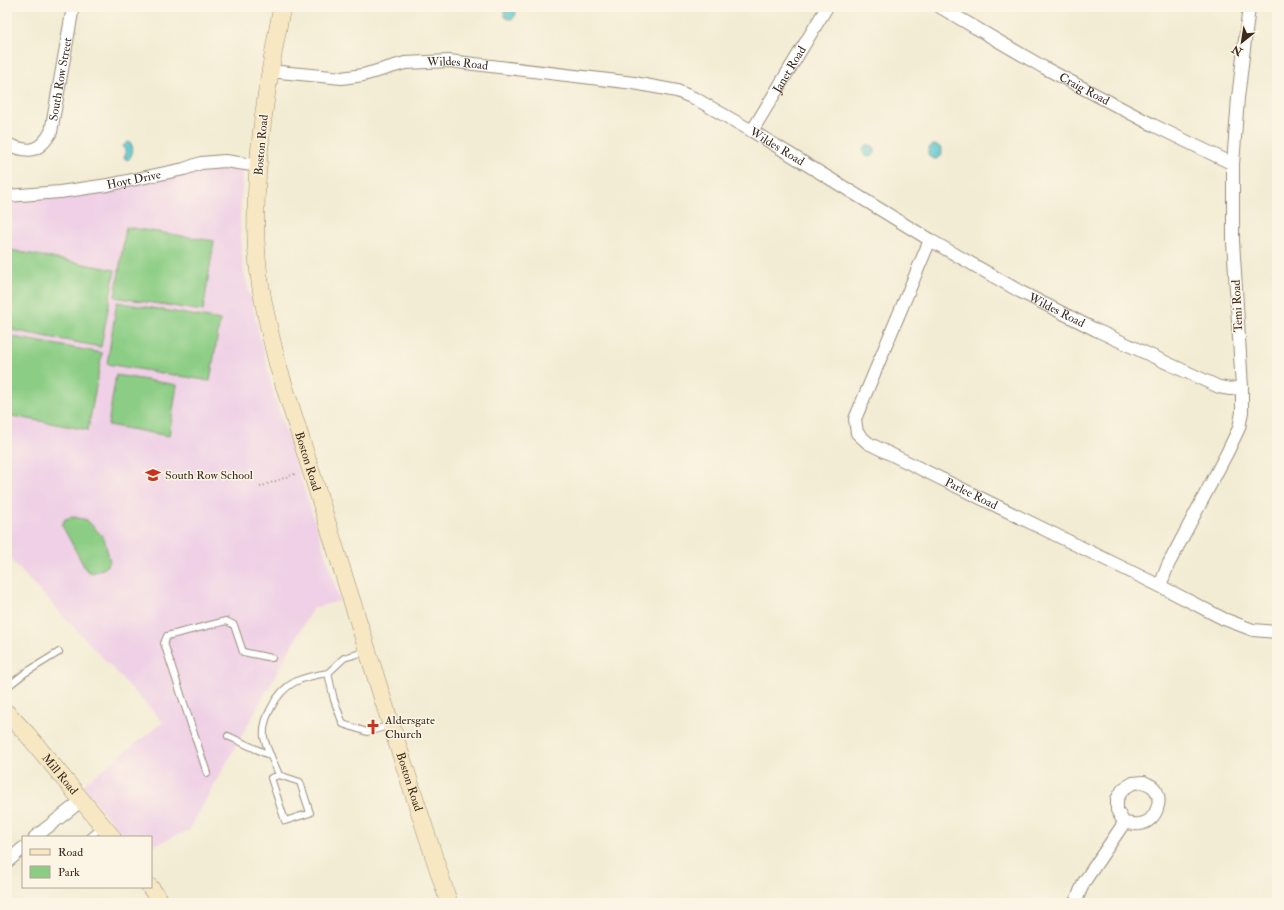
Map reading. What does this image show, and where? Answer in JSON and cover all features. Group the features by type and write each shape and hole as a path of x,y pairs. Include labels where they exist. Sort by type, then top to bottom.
{"main road":[{"name":"Boston Road","path":"282,7 269,71 256,201 256,239 259,276 266,319 278,366 391,725 449,903"},
{"name":"Mill Road","path":"7,713 27,734 108,832"},
{"path":"151,888 162,903"}],"street":[{"name":"South Row Street","path":"7,144 21,150 37,149 46,141 51,132 73,7"},
{"name":"Janet Road","path":"752,131 827,7"},
{"name":"Craig Road","path":"940,7 1043,67 1153,125 1233,164"},
{"name":"Temi Road","path":"1160,586 1168,565 1239,428 1242,412 1242,387 1233,241 1233,164 1238,98 1249,7"},
{"name":"Wildes Road","path":"269,71 342,78 363,75 405,63 450,61 634,83 677,91 690,96 752,131 930,240 1021,292 1104,334 1219,387 1230,389 1242,387"},
{"name":"Hoyt Drive","path":"7,196 60,192 108,185 184,169 201,163 225,161 259,166"},
{"name":"Parlee Road","path":"930,240 855,419 857,433 868,443 1160,586 1224,619 1253,630 1277,632"},
{"path":"36,836 81,801"},
{"path":"1075,903 1084,882 1124,823"},
{"path":"7,862 22,849"}],"lane":[{"path":"207,773 164,643 166,636 226,621 234,625 243,652 272,658"},
{"path":"279,774 271,778 285,821 310,813 300,782 279,774 264,738 265,720 277,696 290,684 310,676 328,673 344,658 368,650"},
{"path":"7,687 25,673 59,652"},
{"path":"328,673 334,700 343,724 367,732 391,725"},
{"path":"228,736 271,756"},
{"path":"94,836 108,832"}],"path":[{"path":"260,487 310,468"}],"shaded area":[{"name":"South Row School","path":"214,165 243,171 240,219 243,267 274,395 340,601 313,608 189,830 152,847 152,836 123,836 82,786 163,722 7,556 7,200"}],"green space":[{"path":"126,227 214,241 203,311 115,297"},
{"path":"10,250 115,270 101,347 7,329 7,266"},
{"path":"117,302 220,320 210,381 107,364"},
{"path":"7,336 102,353 88,430 7,415"},
{"path":"116,375 177,385 169,436 108,425"},
{"path":"74,517 87,520 104,538 110,562 105,568 92,573 86,570 62,525 65,519"}],"water":[{"path":"508,7 512,7 516,13 512,19 508,19 504,15 504,11"},
{"path":"127,142 131,143 133,150 128,160 124,158 126,153 123,146"},
{"path":"867,145 871,145 875,151 871,157 867,157 863,153 863,149"},
{"path":"935,145 940,147 942,152 940,157 935,159 930,157 928,152 930,147"}],"place":[{"name":"South Row School","path":"153,475"},
{"name":"Aldersgate Church","path":"373,727"}]}
